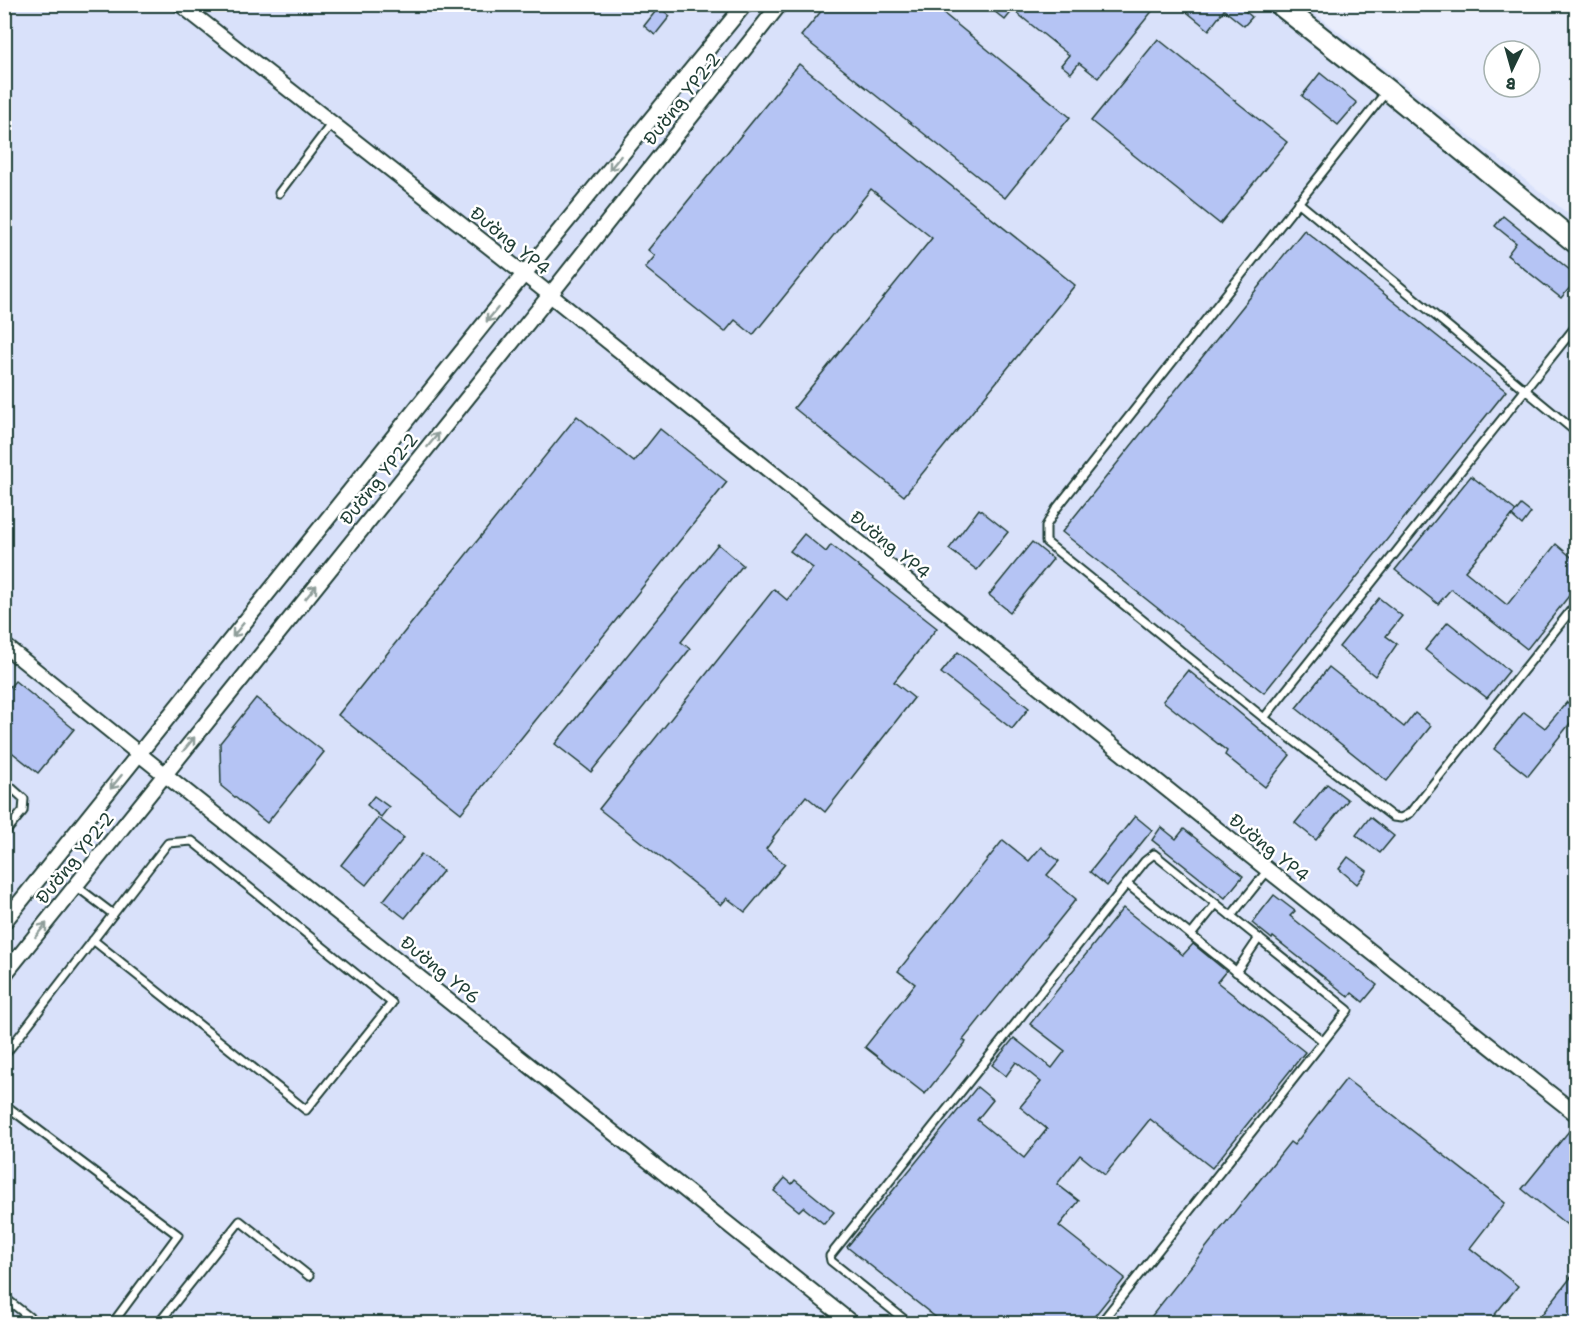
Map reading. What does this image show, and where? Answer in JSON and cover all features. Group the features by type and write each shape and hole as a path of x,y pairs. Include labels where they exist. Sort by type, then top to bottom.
{"street":[{"name":"Đường YP4","path":"180,4 524,274 1576,1114"},
{"name":"Đường YP2-2","path":"4,922 524,274 745,4"},
{"name":"Đường YP2-2","path":"4,975 780,4"},
{"path":"1285,6 1576,243"},
{"name":"Đường YP6","path":"6,650 854,1323"}],"lane":[{"path":"1388,90 1063,500 1046,526 1046,542 1264,718 1393,817 1401,818 1410,813 1576,604"},
{"path":"279,193 332,123"},
{"path":"1298,202 1576,432"},
{"path":"1264,718 1576,326"},
{"path":"4,781 24,799 23,811 4,834"},
{"path":"4,1056 93,940 113,914 168,843 192,841 392,1003 306,1110 93,940"},
{"path":"910,1323 831,1261 830,1256 1145,861 1154,854 1348,1010 1100,1323"},
{"path":"1231,916 1268,870"},
{"path":"1127,884 1323,1041"},
{"path":"76,886 113,914"},
{"path":"1191,935 1216,904"},
{"path":"1236,972 1259,938"},
{"path":"4,1104 178,1235 112,1323"},
{"path":"158,1323 240,1221 309,1276"},
{"path":"4,1297 38,1323"}],"shaded area":[{"path":"5,5 1305,5 1576,220 1576,1323 5,1324"}],"building":[{"path":"827,4 932,4 1070,117 1005,198 801,36"},
{"path":"1000,4 1158,4 1098,78 1079,63 1071,73 1061,65 1069,55 1013,10 1005,20 994,11"},
{"path":"1177,4 1237,4 1252,17 1244,26 1224,10 1209,30"},
{"path":"659,7 670,16 655,35 644,26"},
{"path":"1158,39 1287,142 1220,224 1091,121"},
{"path":"799,64 1075,285 904,496 794,408 932,238 871,189 753,335 735,320 725,332 645,268 655,256 648,250"},
{"path":"1320,73 1357,103 1338,125 1302,96"},
{"path":"1503,216 1576,275 1576,289 1572,285 1561,298 1507,255 1516,243 1495,226"},
{"path":"1304,230 1506,391 1264,693 1062,532"},
{"path":"577,416 634,462 660,429 727,482 461,813 338,715"},
{"path":"1471,476 1516,511 1465,571 1507,605 1556,544 1576,561 1576,587 1527,649 1451,589 1438,604 1395,570"},
{"path":"1521,505 1531,513 1522,525 1512,516"},
{"path":"979,509 1008,532 977,570 949,549"},
{"path":"804,534 826,552 831,545 937,628 894,682 914,698 825,812 806,796 773,837 766,849 785,864 745,912 727,898 721,905 599,809 774,589 787,600 813,568 790,551"},
{"path":"1032,542 1053,559 1010,612 989,595"},
{"path":"718,544 743,565 681,642 690,649 591,772 555,744"},
{"path":"1379,598 1402,616 1386,636 1397,644 1375,676 1339,647"},
{"path":"1448,622 1509,671 1487,698 1425,650"},
{"path":"958,652 1029,708 1012,729 941,673"},
{"path":"1329,667 1404,727 1415,713 1431,726 1387,781 1296,708"},
{"path":"1188,670 1290,755 1265,787 1225,755 1227,751 1163,701"},
{"path":"15,681 74,729 38,773 4,746 4,693"},
{"path":"256,698 324,752 267,823 221,786 220,743"},
{"path":"1567,702 1576,710 1576,716 1528,776 1494,749 1524,712 1545,728"},
{"path":"1327,784 1348,800 1316,840 1295,823"},
{"path":"374,796 389,807 381,817 367,805"},
{"path":"1135,816 1152,830 1107,886 1090,872"},
{"path":"1370,817 1394,836 1380,853 1356,835"},
{"path":"378,818 404,838 366,885 341,865"},
{"path":"1161,827 1176,839 1184,829 1243,876 1225,898 1152,840"},
{"path":"1003,840 1029,861 1041,847 1059,861 1047,875 1076,899 963,1040 966,1042 925,1094 865,1047 915,984 898,971"},
{"path":"421,854 443,871 405,918 383,901"},
{"path":"1348,857 1367,871 1357,884 1339,869"},
{"path":"1274,895 1295,911 1290,916 1377,985 1363,1002 1352,993 1349,997 1252,923"},
{"path":"1123,908 1183,955 1193,944 1226,971 1217,982 1305,1052 1212,1168 1150,1119 1105,1175 1080,1155 1057,1184 1079,1201 1059,1226 1125,1278 1089,1323 943,1323 847,1247 977,1087 993,1100 977,1120 1024,1158 1047,1129 1020,1107 1041,1082 1016,1062 1006,1076 992,1065 1014,1038 1052,1068 1065,1051 1030,1024"},
{"path":"1346,1079 1505,1203 1470,1248 1518,1286 1488,1323 1157,1323 1150,1318 1290,1142 1294,1145"},
{"path":"1569,1131 1576,1137 1576,1232 1522,1189"},
{"path":"785,1178 792,1184 795,1180 834,1212 824,1224 803,1207 799,1211 774,1191"},
{"path":"1576,1271 1576,1323 1535,1323"}]}
